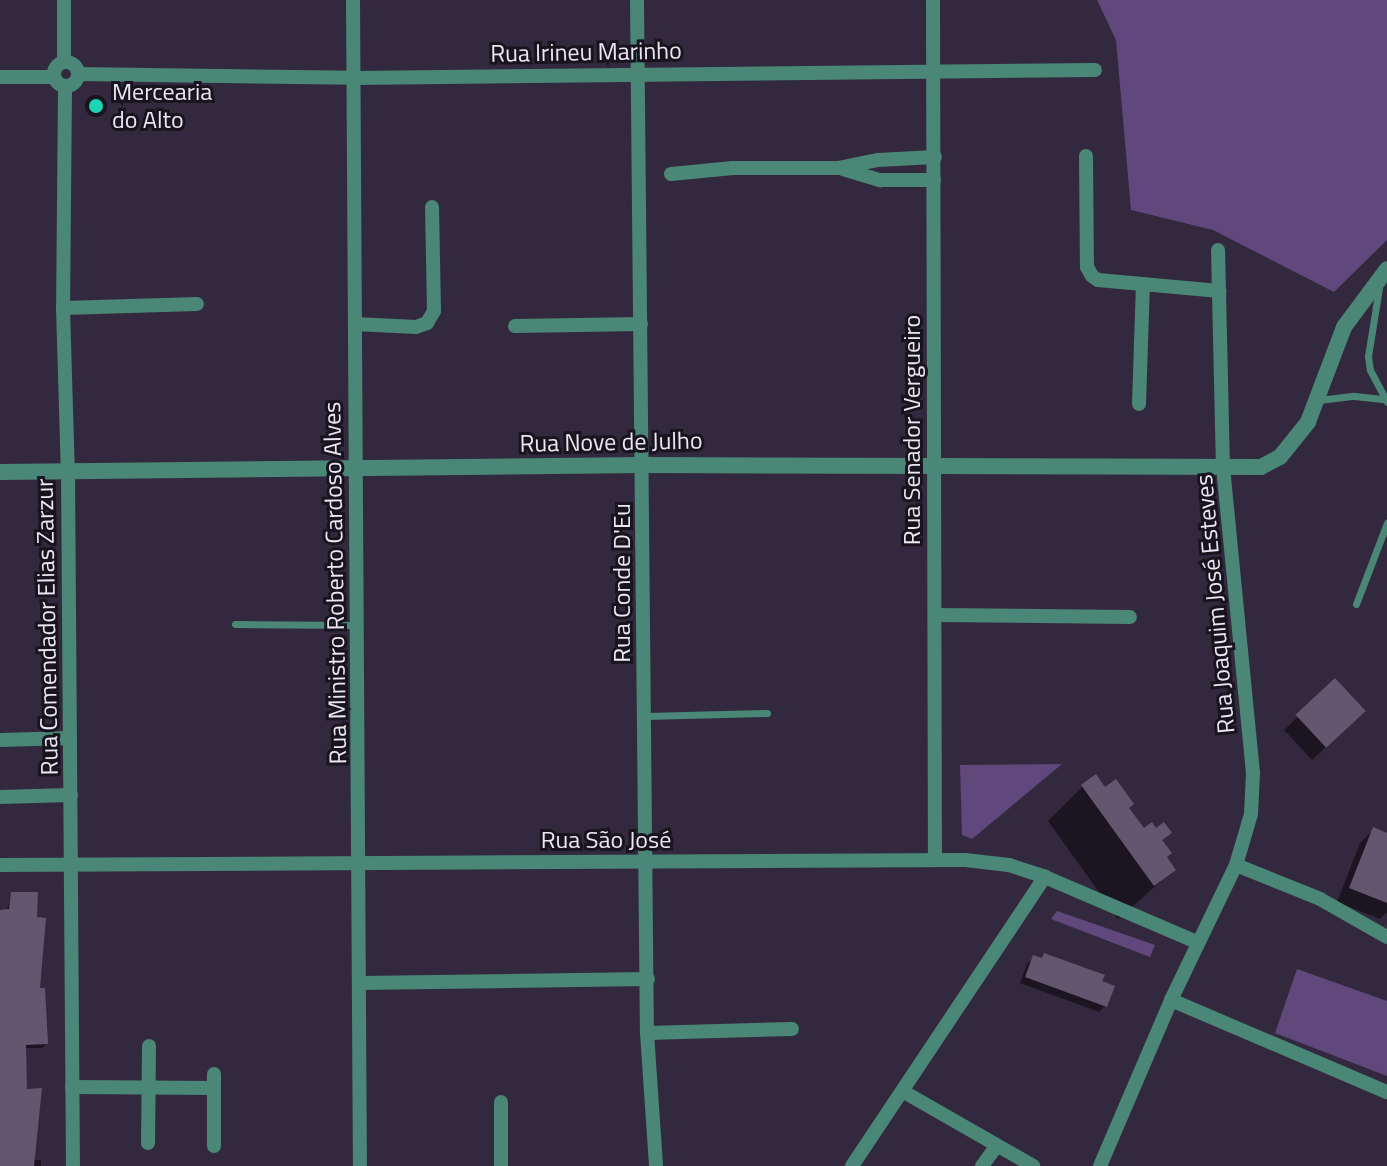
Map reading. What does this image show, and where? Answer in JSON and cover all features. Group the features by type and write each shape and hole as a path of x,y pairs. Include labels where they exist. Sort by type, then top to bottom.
{"street":[{"path":"64,0 64,62"},
{"name":"Rua Ministro Roberto Cardoso Alves","path":"353,0 356,625 361,863 360,1166"},
{"name":"Rua Conde D'Eu","path":"637,0 644,465 647,1033 656,1166"},
{"name":"Rua Senador Vergueiro","path":"933,0 935,860"},
{"path":"0,77 59,82 74,83 78,74 74,65 64,62 55,67 59,82"},
{"name":"Rua Irineu Marinho","path":"78,74 354,78 1095,70"},
{"name":"Rua Comendador Elias Zarzur","path":"59,82 68,472 73,1166"},
{"path":"1086,156 1088,271 1098,280 1220,291"},
{"path":"671,174 733,168 838,168 878,160 935,157"},
{"path":"838,168 880,180 934,180"},
{"path":"355,324 416,327 427,323 434,311 432,207"},
{"name":"Rua Joaquim José Esteves","path":"1100,1166 1197,942 1236,865 1251,814 1253,773 1223,469 1218,250"},
{"name":"Rua Nove de Julho","path":"0,472 644,465 1223,469 1273,463 1292,446 1319,400 1344,327 1384,272"},
{"path":"1139,404 1143,284"},
{"path":"63,308 197,304"},
{"path":"515,326 641,324"},
{"path":"936,615 1130,617"},
{"path":"0,740 70,738"},
{"path":"0,797 71,795"},
{"name":"Rua São José","path":"0,865 987,862 1045,877 1197,942"},
{"path":"1236,865 1320,899 1387,937"},
{"path":"852,1166 1045,877"},
{"path":"360,983 648,979"},
{"path":"1171,1000 1387,1092"},
{"path":"647,1033 792,1029"},
{"path":"148,1143 149,1046"},
{"path":"72,1087 149,1087 214,1081 214,1146"},
{"path":"904,1092 1033,1166"},
{"path":"501,1102 501,1166"},
{"path":"982,1166 996,1147"}],"lane":[{"path":"1384,272 1368,356 1370,370 1386,401"},
{"path":"1319,400 1354,396 1386,401"},
{"path":"1356,604 1387,523"},
{"path":"235,624 356,625"},
{"path":"645,716 767,713"}],"shaded area":[{"path":"1097,0 1387,0 1387,240 1334,292 1213,230 1131,210 1116,40"},
{"path":"1062,764 972,839 962,835 960,765"},
{"path":"1057,911 1155,945 1150,957 1051,919"},
{"path":"1297,969 1387,1001 1387,1076 1275,1033"}],"building":[{"path":"1335,678 1366,711 1326,748 1296,715"},
{"path":"1096,774 1105,787 1116,779 1134,804 1129,808 1144,828 1152,822 1156,828 1164,822 1172,833 1162,840 1172,853 1167,857 1176,870 1154,886 1081,785"},
{"path":"1373,827 1387,833 1387,903 1349,888"},
{"path":"11,892 38,892 37,917 46,918 40,988 45,988 48,1044 26,1045 27,1089 42,1088 34,1166 0,1166 0,910 9,909"},
{"path":"1044,953 1105,975 1102,981 1115,986 1107,1007 1025,977 1033,955 1042,958"}],"place":[{"name":"Mercearia do Alto","path":"96,106"}]}
